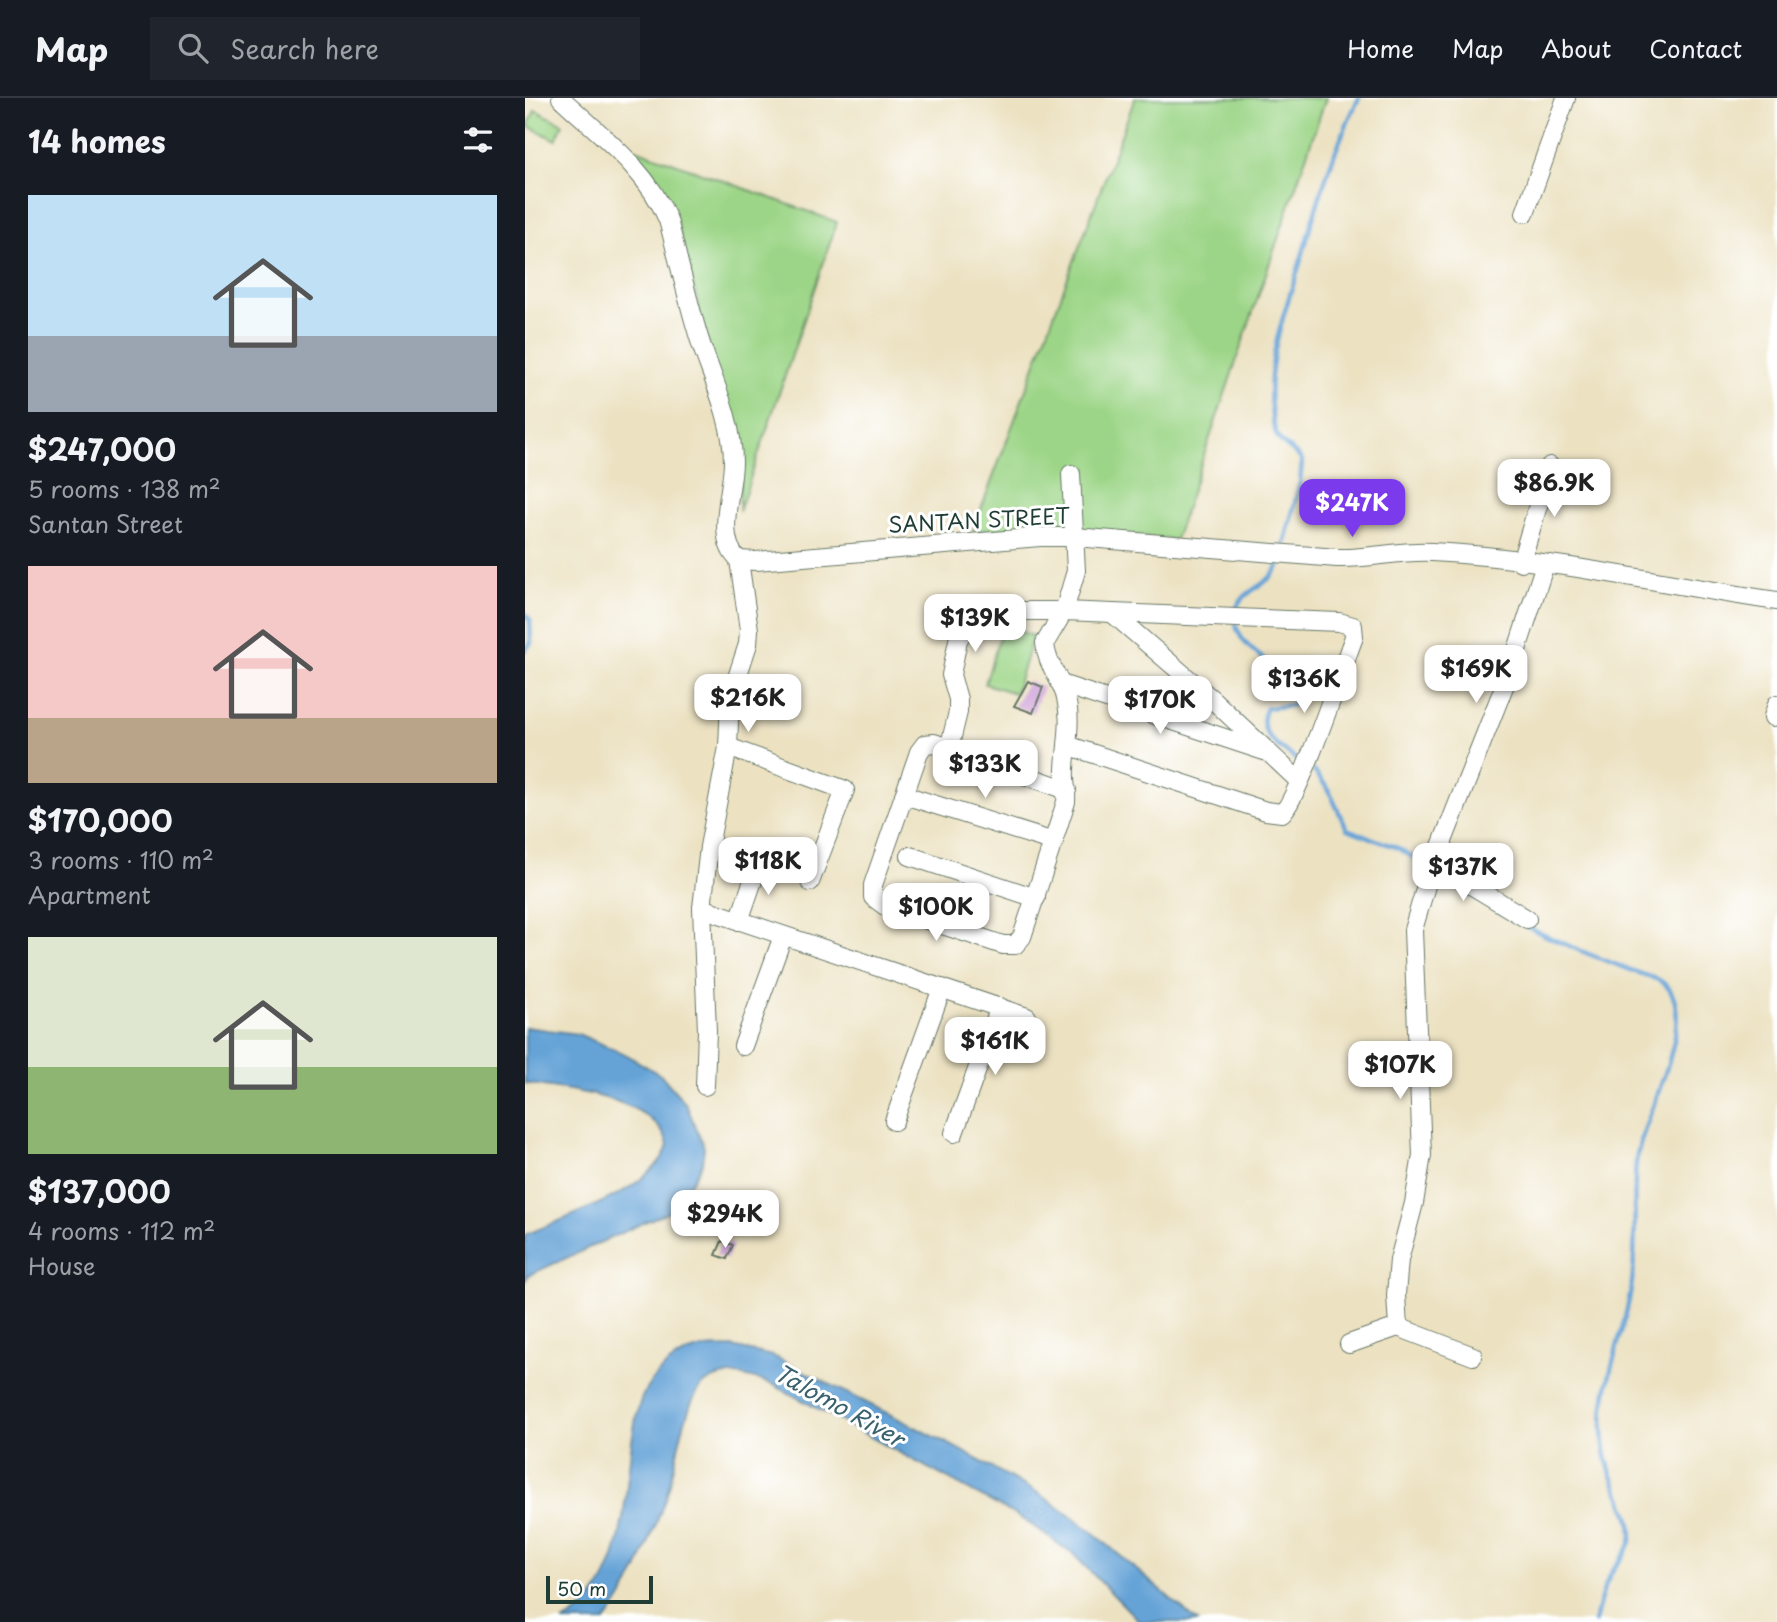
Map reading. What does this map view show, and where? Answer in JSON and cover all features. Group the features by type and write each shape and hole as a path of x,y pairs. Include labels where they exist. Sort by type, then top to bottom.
{"street":[{"path":"561,98 639,172 662,204 732,443 727,537 729,546 739,560 749,630 748,643 730,699 728,747 709,847 702,908 707,1031 705,1086"},
{"path":"1525,213 1566,98"},
{"path":"1521,562 1551,466"},
{"path":"1067,790 949,749 929,743 922,746 873,885 873,897 878,903 1010,946 1015,945 1022,937 1054,842 1067,790 1069,709 1061,684 1049,664 1045,643 1073,591 1076,570 1071,474"},
{"name":"SANTAN STREET","path":"739,560 1075,537 1337,558 1364,559 1409,551 1545,564 1777,601"},
{"path":"1398,1327 1396,1295 1399,1260 1417,1189 1422,1155 1413,930 1442,845 1509,674 1545,564"},
{"path":"949,749 958,699 951,675 958,640 968,624 985,611 1064,611 1339,622 1353,626 1354,636 1289,806 1277,814 1067,745"},
{"path":"1112,613 1271,753 1299,781"},
{"path":"1061,684 1271,753"},
{"path":"728,747 845,790 810,882"},
{"path":"904,796 1054,842"},
{"path":"1442,845 1463,880 1527,919"},
{"path":"910,856 1035,898"},
{"path":"739,921 760,860"},
{"path":"702,908 1027,1017"},
{"path":"743,1046 783,936"},
{"path":"894,1121 942,988"},
{"path":"954,1133 1000,1007"},
{"path":"1349,1344 1398,1327 1473,1356"}],"green space":[{"path":"1135,98 1326,98 1175,540 1046,527 973,531"},
{"path":"535,110 563,124 556,140 528,126"},
{"path":"633,148 837,222 739,512 741,469 675,215 655,175"},
{"path":"1003,626 1033,636 1015,693 985,684"}],"water":[{"path":"525,1027 578,1034 627,1055 662,1076 686,1104 704,1147 702,1164 676,1208 529,1275 525,1281 525,1235 628,1189 660,1161 668,1145 660,1129 646,1116 628,1106 586,1093 525,1083"},
{"name":"Talomo River","path":"732,1347 773,1356 949,1444 1040,1494 1090,1530 1198,1622 1140,1622 1074,1555 1023,1519 774,1385 749,1377 731,1375 707,1382 692,1402 666,1497 625,1594 605,1622 563,1622 587,1604 603,1582 615,1555 638,1409 646,1390 659,1372 685,1353 704,1348"}],"building":[{"path":"1028,681 1043,687 1033,713 1014,706"},
{"path":"722,1241 733,1245 727,1259 716,1255"}],"waterway":[{"path":"1284,545 1300,483 1302,461 1279,439 1275,430 1270,385 1273,362 1283,317 1321,193 1359,98"},
{"path":"1236,609 1245,596 1271,577 1280,562"},
{"path":"525,614 530,620 531,643 525,650"},
{"path":"1236,625 1246,644 1300,686 1302,694 1292,705 1267,708 1264,717 1264,726 1271,740 1300,762"},
{"path":"1314,771 1328,789 1347,829 1398,848 1425,865"},
{"path":"1438,874 1492,908 1545,935 1659,980 1672,994 1677,1015 1667,1066 1636,1162 1631,1289 1604,1407 1606,1456 1629,1515 1632,1535 1627,1551 1606,1584 1595,1622"}]}
